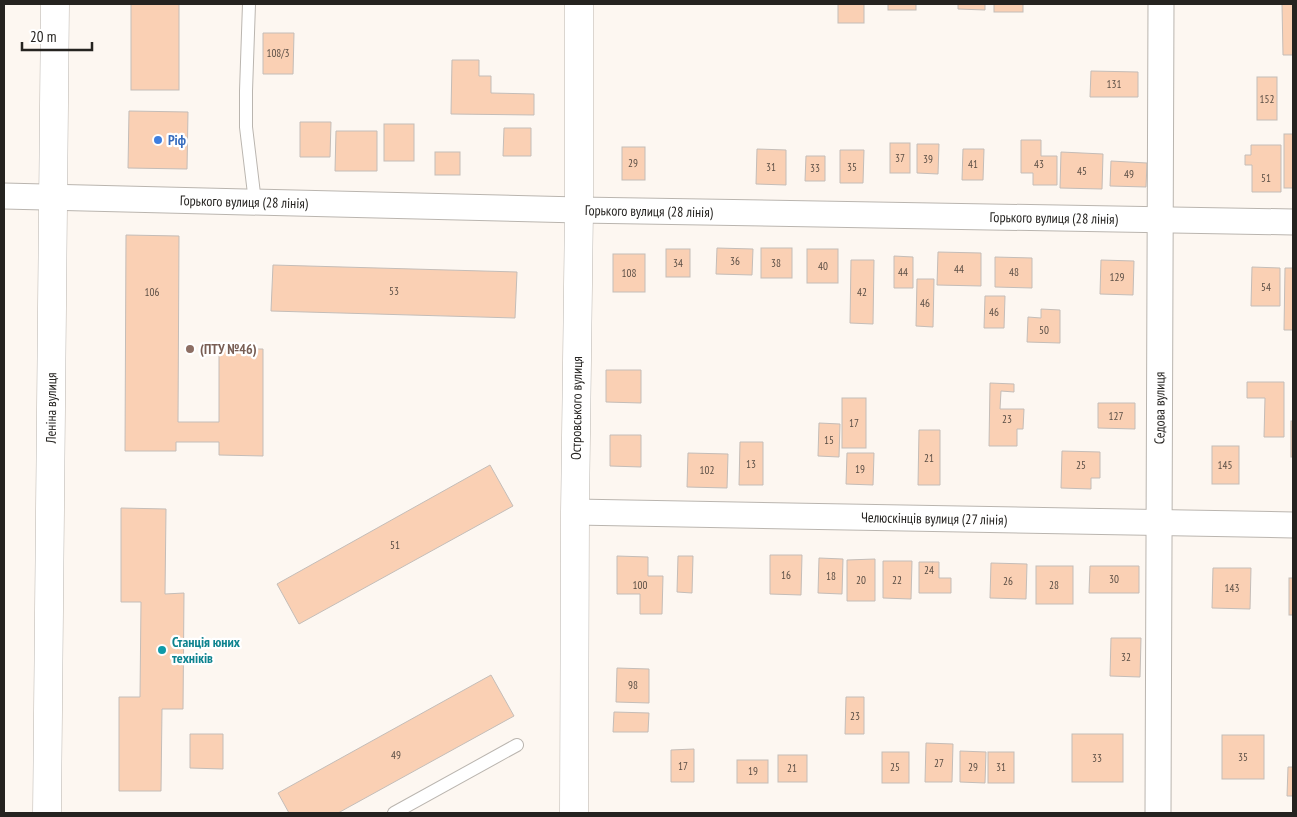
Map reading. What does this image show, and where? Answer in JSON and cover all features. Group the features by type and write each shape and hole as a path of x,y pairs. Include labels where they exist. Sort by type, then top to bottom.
{"street":[{"name":"Леніна вулиця","path":"47,813 55,4"},
{"name":"Островського вулиця","path":"574,813 579,4"},
{"name":"Седова вулиця","path":"1158,813 1161,4"},
{"name":"Горького вулиця (28 лiнiя)","path":"4,196 579,210 1293,222"},
{"name":"Челюскінців вулиця (27 лiнiя)","path":"575,512 1293,525"}],"lane":[{"path":"248,4 246,127 255,202"},
{"path":"394,813 517,746"}],"building":[{"path":"131,4 179,4 179,90 131,90"},
{"path":"838,4 864,4 864,23 838,23"},
{"path":"888,4 916,4 916,10 888,10"},
{"path":"958,4 985,4 985,10 958,9"},
{"path":"994,4 1023,4 1023,12 994,12"},
{"path":"1282,4 1293,4 1293,55 1283,55"},
{"path":"263,33 294,33 293,74 263,74"},
{"path":"452,60 479,60 479,76 491,76 491,93 534,94 534,115 451,114"},
{"path":"1091,71 1138,72 1138,97 1090,97"},
{"path":"1257,77 1277,77 1277,120 1257,120"},
{"name":"Ріф","path":"129,111 188,112 187,169 128,168"},
{"path":"300,122 331,122 330,157 300,157"},
{"path":"384,124 414,124 414,161 384,161"},
{"path":"504,128 531,128 531,156 503,156"},
{"path":"336,131 377,131 377,171 335,171"},
{"path":"1284,134 1293,134 1293,188 1284,188"},
{"path":"1021,140 1041,140 1041,156 1057,156 1057,185 1033,185 1033,173 1021,173"},
{"path":"890,143 910,143 910,173 890,173"},
{"path":"917,144 939,144 938,174 917,173"},
{"path":"1251,145 1281,145 1281,192 1252,192 1252,165 1245,165 1245,155 1251,155"},
{"path":"622,147 645,147 645,180 622,180"},
{"path":"757,149 786,150 786,185 756,184"},
{"path":"963,149 984,149 983,180 962,180"},
{"path":"840,150 864,150 863,183 840,183"},
{"path":"435,152 460,152 460,175 435,175"},
{"path":"1061,152 1103,154 1102,189 1060,188"},
{"path":"806,156 825,156 825,181 805,181"},
{"path":"1111,161 1147,163 1146,187 1110,186"},
{"path":"126,235 179,236 178,422 219,422 219,349 263,349 263,456 219,455 219,442 176,442 176,451 125,451"},
{"path":"717,248 753,249 752,275 716,274"},
{"path":"761,248 792,248 792,278 761,278"},
{"path":"666,249 690,249 690,277 666,277"},
{"path":"807,249 838,249 838,283 807,283"},
{"path":"938,252 981,253 981,286 937,285"},
{"path":"613,254 645,254 645,292 613,292"},
{"path":"894,256 913,257 913,288 894,288"},
{"path":"995,257 1032,258 1032,288 995,287"},
{"path":"851,260 874,260 873,324 850,323"},
{"path":"1101,260 1134,261 1133,295 1100,294"},
{"path":"273,265 517,272 515,318 271,311"},
{"path":"1252,267 1280,268 1280,306 1251,306"},
{"path":"1285,268 1293,268 1293,330 1284,330"},
{"path":"917,279 934,279 933,327 916,326"},
{"path":"985,296 1005,296 1004,328 984,328"},
{"path":"1041,309 1060,310 1060,343 1027,342 1028,317 1041,318"},
{"path":"606,370 641,370 641,403 606,402"},
{"path":"1247,382 1284,382 1284,437 1264,437 1265,398 1247,398"},
{"path":"990,383 1014,384 1014,392 1001,391 1000,409 1024,409 1023,429 1017,429 1017,446 989,446"},
{"path":"842,398 866,398 866,448 842,448"},
{"path":"1098,403 1135,403 1135,429 1098,428"},
{"path":"1291,421 1293,421 1293,457 1291,457"},
{"path":"819,423 840,424 839,457 818,456"},
{"path":"919,430 940,430 940,485 918,485"},
{"path":"610,435 641,435 641,467 610,466"},
{"path":"740,442 763,442 763,485 739,485"},
{"path":"1212,446 1239,446 1239,484 1212,484"},
{"path":"1062,451 1100,452 1100,478 1091,478 1091,489 1061,488"},
{"path":"688,453 728,454 727,488 687,487"},
{"path":"847,453 874,453 873,485 846,484"},
{"path":"490,465 513,506 299,624 277,584"},
{"name":"Станція юних техніків","path":"121,508 166,509 165,594 184,593 183,709 162,709 161,791 119,791 119,697 140,697 141,602 121,602"},
{"path":"770,555 802,555 801,595 770,594"},
{"path":"617,556 648,557 648,576 663,576 662,614 640,614 640,594 617,594"},
{"path":"678,556 693,556 692,593 677,592"},
{"path":"819,558 843,559 842,594 818,593"},
{"path":"875,559 875,601 847,601 847,560"},
{"path":"883,561 912,561 911,599 883,598"},
{"path":"919,562 939,562 939,578 951,578 951,593 919,593"},
{"path":"991,563 1027,564 1026,599 990,598"},
{"path":"1036,566 1073,566 1073,604 1036,604"},
{"path":"1090,566 1139,566 1139,593 1089,593"},
{"path":"1213,568 1251,568 1250,609 1212,608"},
{"path":"1289,578 1293,578 1293,615 1289,615"},
{"path":"1111,638 1141,638 1140,677 1110,676"},
{"path":"617,668 649,669 649,703 616,702"},
{"path":"491,675 514,716 338,813 289,813 278,793"},
{"path":"846,697 864,697 864,734 845,734"},
{"path":"614,712 649,713 648,732 613,732"},
{"path":"190,734 223,734 223,769 190,768"},
{"path":"1072,734 1123,734 1123,782 1072,782"},
{"path":"1222,735 1264,735 1264,779 1222,779"},
{"path":"926,743 953,744 952,782 925,782"},
{"path":"694,749 694,782 671,782 671,750"},
{"path":"960,751 986,752 985,783 960,782"},
{"path":"882,752 909,752 909,783 882,783"},
{"path":"988,752 1014,752 1014,783 988,783"},
{"path":"778,755 807,755 807,782 778,782"},
{"path":"737,760 768,760 768,783 737,783"},
{"path":"1288,767 1293,767 1293,796 1287,796"}],"place":[{"name":"Ріф","path":"158,140"},
{"name":"(ПТУ №46)","path":"190,349"},
{"name":"Станція юних техніків","path":"162,650"}]}
